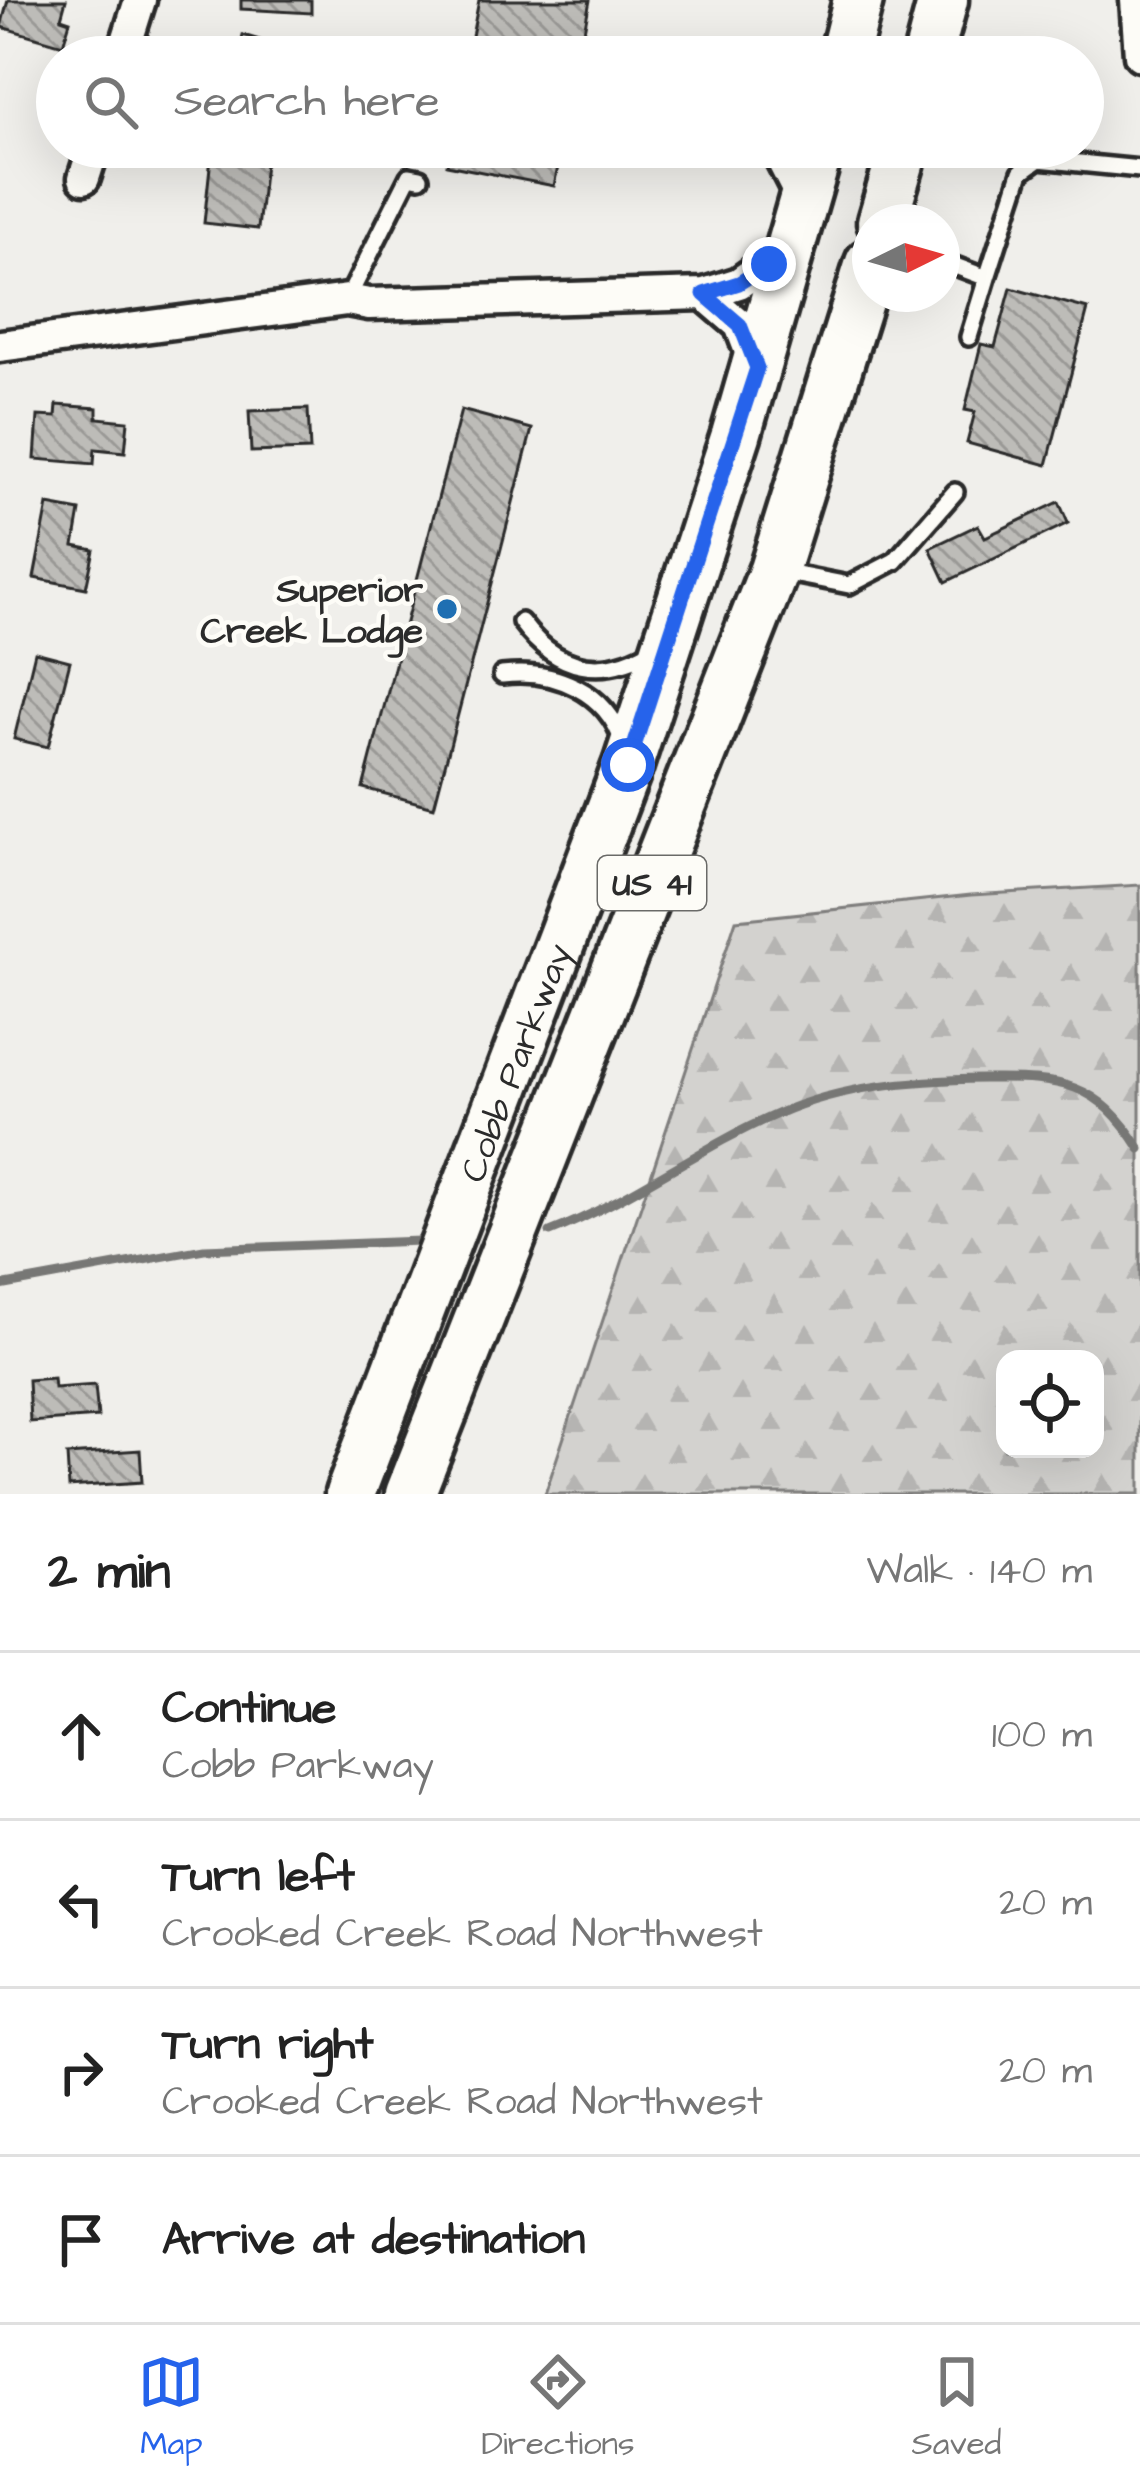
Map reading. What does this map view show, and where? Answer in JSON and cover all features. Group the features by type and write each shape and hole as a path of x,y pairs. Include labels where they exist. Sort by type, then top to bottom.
{"main road":[{"path":"849,36 858,0"},
{"path":"934,36 944,0"},
{"name":"Cobb Parkway","path":"350,1494 628,765 757,368 813,168"},
{"path":"887,204 898,168"},
{"name":"Cobb Parkway","path":"410,1494 774,570 855,312"}],"street":[{"path":"129,36 140,0"},
{"path":"1136,0 1140,55"},
{"path":"84,178 87,168"},
{"path":"0,346 347,300 370,304 704,294 739,283 796,229"},
{"path":"704,294 740,325 757,368"}],"lane":[{"path":"1104,165 1140,170"},
{"path":"774,168 796,229"},
{"path":"969,337 1021,172 1027,168"},
{"path":"347,300 409,176 420,178"},
{"path":"960,268 987,278"},
{"path":"774,570 849,585 895,561 955,492"},
{"path":"520,622 545,651 597,670 625,664 672,637"},
{"path":"502,675 539,673 599,701 622,737 628,765"}],"green space":[{"path":"1140,885 1140,1494 545,1494 736,920 971,895"}],"building":[{"path":"8,0 66,0 61,18 70,21 66,36 36,37 1,27"},
{"path":"241,0 311,0 311,13 241,9"},
{"path":"479,0 590,0 583,36 472,36"},
{"path":"210,168 264,168 258,229 204,223"},
{"path":"462,168 558,168 554,186"},
{"path":"1011,288 1088,309 1047,465 967,443 975,412 965,410 981,344 995,347"},
{"path":"57,405 97,408 97,418 128,421 125,452 95,449 94,464 35,459 38,416 56,417"},
{"path":"308,409 310,450 251,452 249,411"},
{"name":"Superior Creek Lodge","path":"461,410 532,429 434,807 363,788"},
{"path":"1059,502 1068,523 946,582 930,548 978,525 985,537"},
{"path":"48,505 80,511 74,546 94,550 86,588 34,578"},
{"path":"35,652 70,661 48,747 14,739"},
{"path":"53,1378 54,1388 95,1385 98,1417 30,1422 28,1380"},
{"path":"140,1450 142,1482 69,1487 67,1455"}],"waterway":[{"path":"550,1232 777,1114 827,1096 879,1086 984,1079 1056,1083 1075,1088 1109,1109 1140,1149"},
{"path":"0,1286 204,1249 420,1241"}],"place":[{"name":"Superior Creek Lodge","path":"447,609"}],"route":[{"path":"628,765 757,368 740,325 704,294 739,283 769,264"}]}
